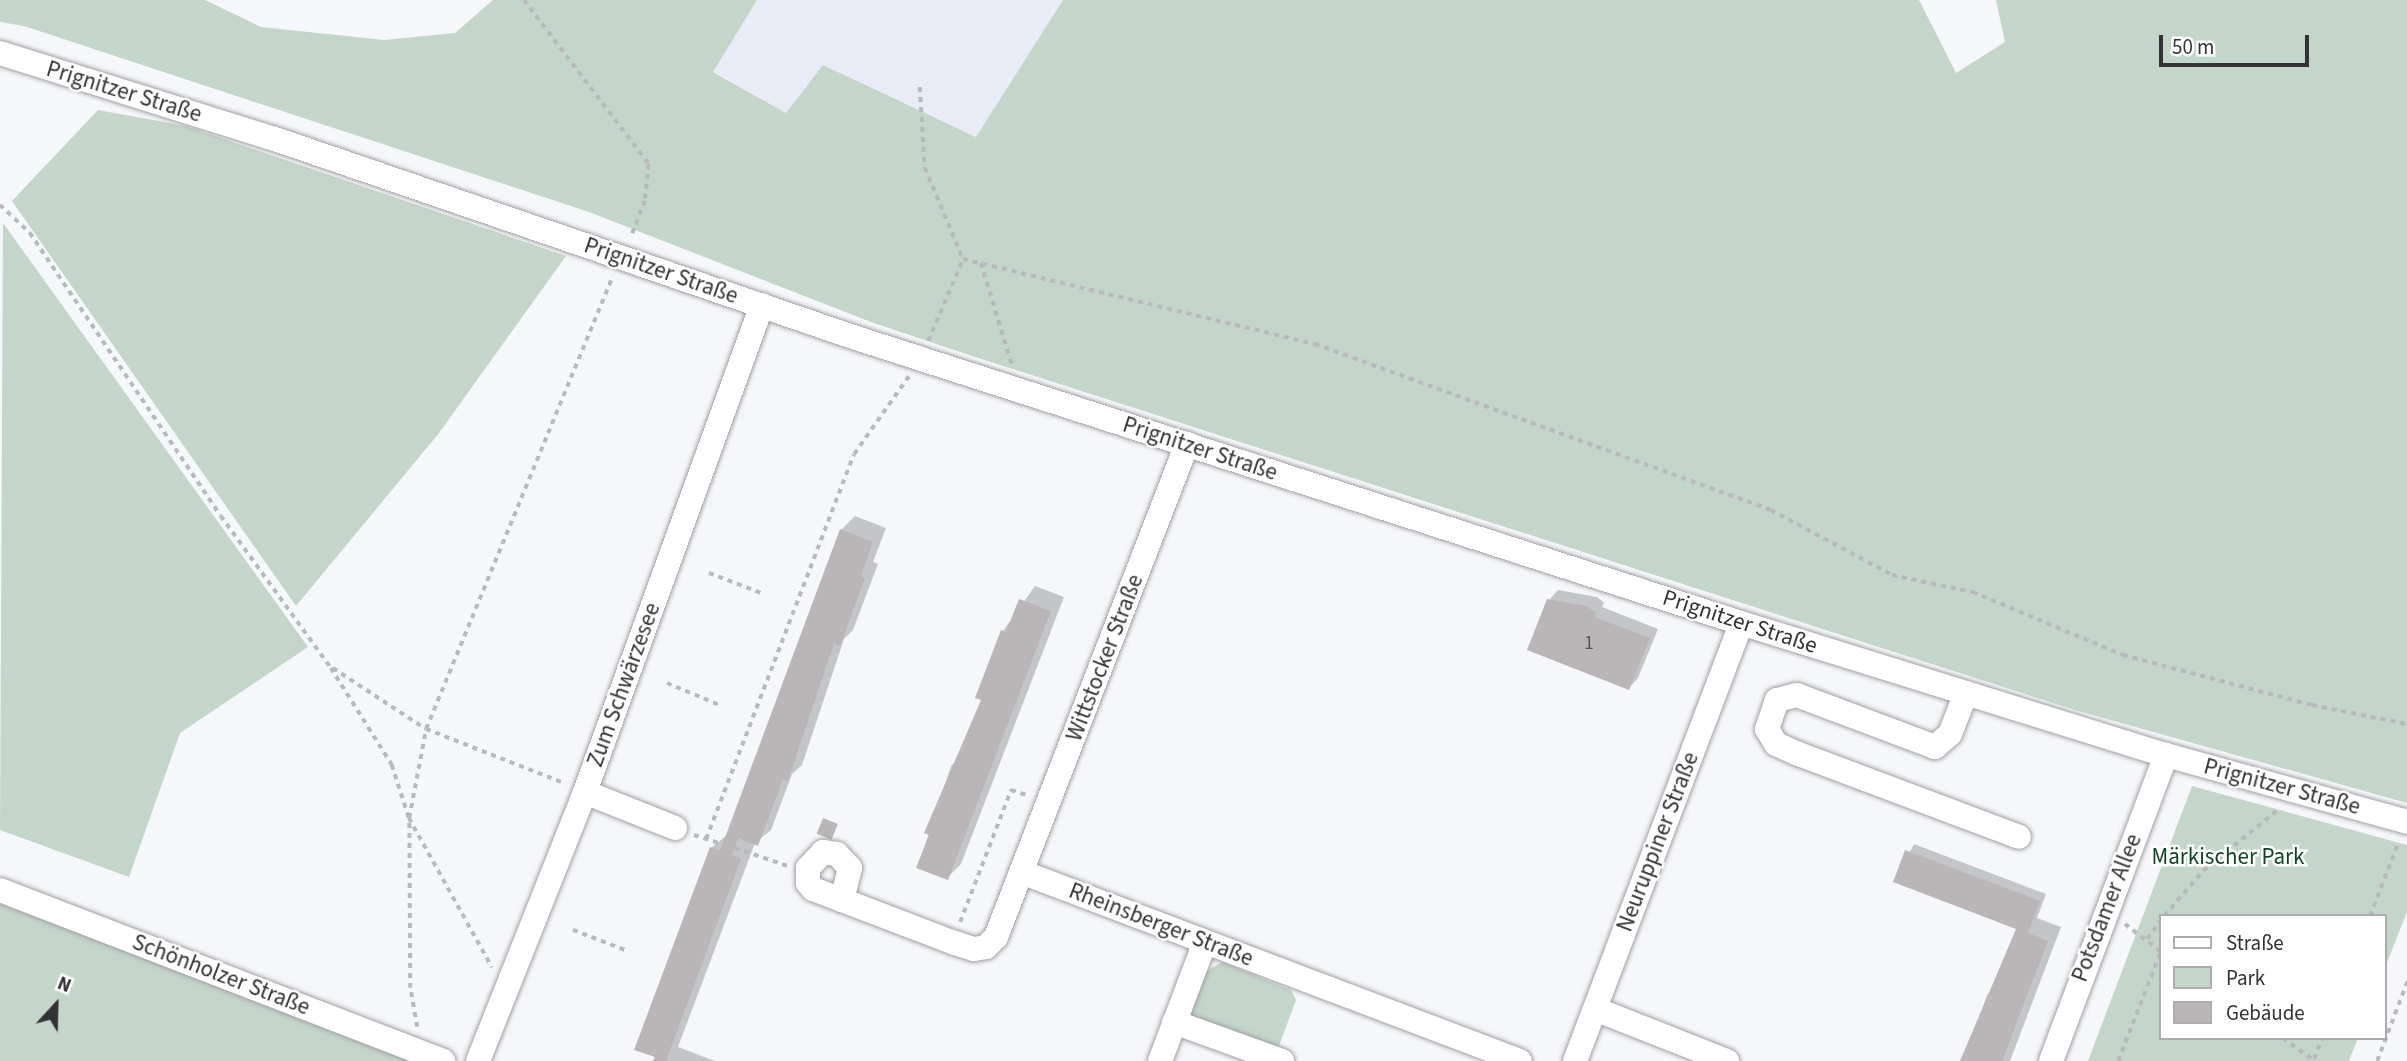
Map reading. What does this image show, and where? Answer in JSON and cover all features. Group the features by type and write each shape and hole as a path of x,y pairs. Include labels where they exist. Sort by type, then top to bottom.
{"street":[{"name":"Prignitzer Straße","path":"0,53 275,139 917,358 1741,623 2166,755 2407,822"},
{"name":"Zum Schwärzesee","path":"478,1061 585,792 762,305"},
{"name":"Wittstocker Straße","path":"1024,873 1187,444"},
{"name":"Neuruppiner Straße","path":"1575,1061 1741,623"},
{"path":"1966,693 1950,734 1935,747 1797,695 1777,700 1767,729 1776,744 1796,753 2019,837"},
{"name":"Potsdamer Allee","path":"2050,1061 2166,755"},
{"path":"585,792 675,828"},
{"path":"842,900 850,874 842,858 823,852 807,872 813,889 952,942 974,949 992,942 1024,873"},
{"name":"Rheinsberger Straße","path":"1024,873 1520,1061"},
{"name":"Schönholzer Straße","path":"0,890 443,1061"},
{"path":"1160,1061 1205,942"},
{"path":"1595,1009 1727,1061"},
{"path":"1174,1022 1282,1061"}],"path":[{"path":"418,1036 411,988 409,818 426,729 645,201 649,164 524,0"},
{"path":"706,839 854,454 906,385 963,259 925,168 920,87"},
{"path":"0,205 30,233 221,516 331,668 393,765 409,818 505,990"},
{"path":"963,259 1315,344 1771,510 1892,575 1973,592 2123,655 2312,705 2407,724"},
{"path":"981,263 1020,391"},
{"path":"709,573 764,594"},
{"path":"331,668 426,729 585,792"},
{"path":"667,683 722,706"},
{"path":"952,942 1011,789"},
{"path":"2166,914 2237,840 2301,793"},
{"path":"2371,914 2407,822"},
{"path":"675,828 722,844"},
{"path":"735,848 807,872"},
{"path":"2104,914 2147,939 2158,950"},
{"path":"2147,939 2158,924"},
{"path":"573,930 628,951"},
{"path":"2118,1061 2158,957"},
{"path":"2386,1036 2407,982"},
{"path":"2286,1040 2314,1061 2321,1040"},
{"path":"2376,1061 2384,1040"}],"shaded area":[{"path":"757,0 1063,0 976,137 823,65 786,113 713,71"}],"green space":[{"path":"0,0 205,0 261,27 384,40 455,33 493,0 757,0 713,72 786,113 823,65 976,137 1063,0 1919,0 1956,73 2005,42 1996,0 2407,0 2407,803 2075,710 966,354 871,322 589,212 24,26 0,22"},
{"path":"98,110 186,126 566,256 439,433 296,606 12,201"},
{"path":"3,223 308,647 180,733 129,877 0,830"},
{"name":"Märkischer Park","path":"2192,786 2407,845 2407,912 2386,965 2386,914 2158,914 2158,1040 2357,1040 2349,1061 2088,1061"},
{"path":"0,902 409,1061 0,1061"},
{"path":"1222,962 1291,990 1296,1000 1276,1054 1187,1022 1207,971"}],"building":[{"path":"840,529 873,542 861,576 865,578 840,646 834,644 788,781 783,779 758,846 738,838 732,855 741,859 666,1061 653,1061 655,1057 634,1050 710,847 720,851"},
{"path":"1019,599 1051,611 948,880 916,868 929,835 924,833 981,700 975,698 1001,630 1006,632"},
{"path":"1547,599 1587,606 1596,613 1594,617 1650,638 1629,690 1527,650"},
{"path":"823,818 838,824 831,840 817,834"},
{"path":"1905,850 2040,901 2028,933 2048,941 2002,1061 1960,1061 2016,929 1893,882"}]}
